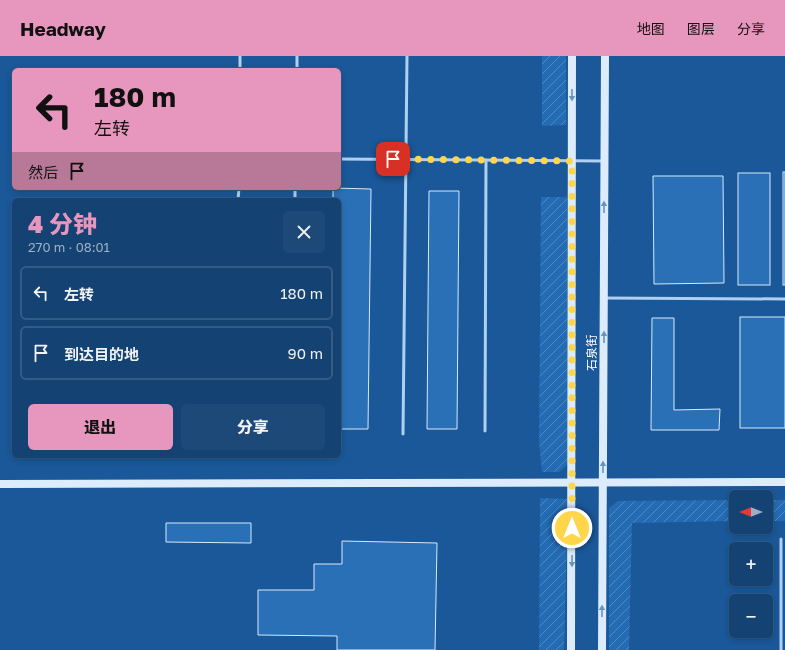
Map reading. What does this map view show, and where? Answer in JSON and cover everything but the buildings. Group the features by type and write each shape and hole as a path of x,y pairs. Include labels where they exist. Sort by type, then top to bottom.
{"main road":[{"name":"石泉街","path":"571,650 572,56"},
{"name":"石泉街","path":"602,650 604,56"},
{"path":"0,484 785,482"}],"lane":[{"path":"240,56 240,68"},
{"path":"297,56 297,68"},
{"path":"403,434 407,56"},
{"path":"341,159 604,162"},
{"path":"485,431 486,160"},
{"path":"604,298 785,299"},
{"path":"781,539 781,650"}],"shaded area":[{"path":"542,56 566,56 566,125 542,126"},
{"path":"541,197 567,197 568,464 559,472 542,472 539,441"},
{"path":"540,498 568,499 564,650 539,650"},
{"path":"729,500 729,521 632,523 629,650 609,650 609,508 618,501"},
{"path":"773,500 785,500 785,521 773,521"}],"route":[{"path":"393,159 572,161 572,528"}]}
